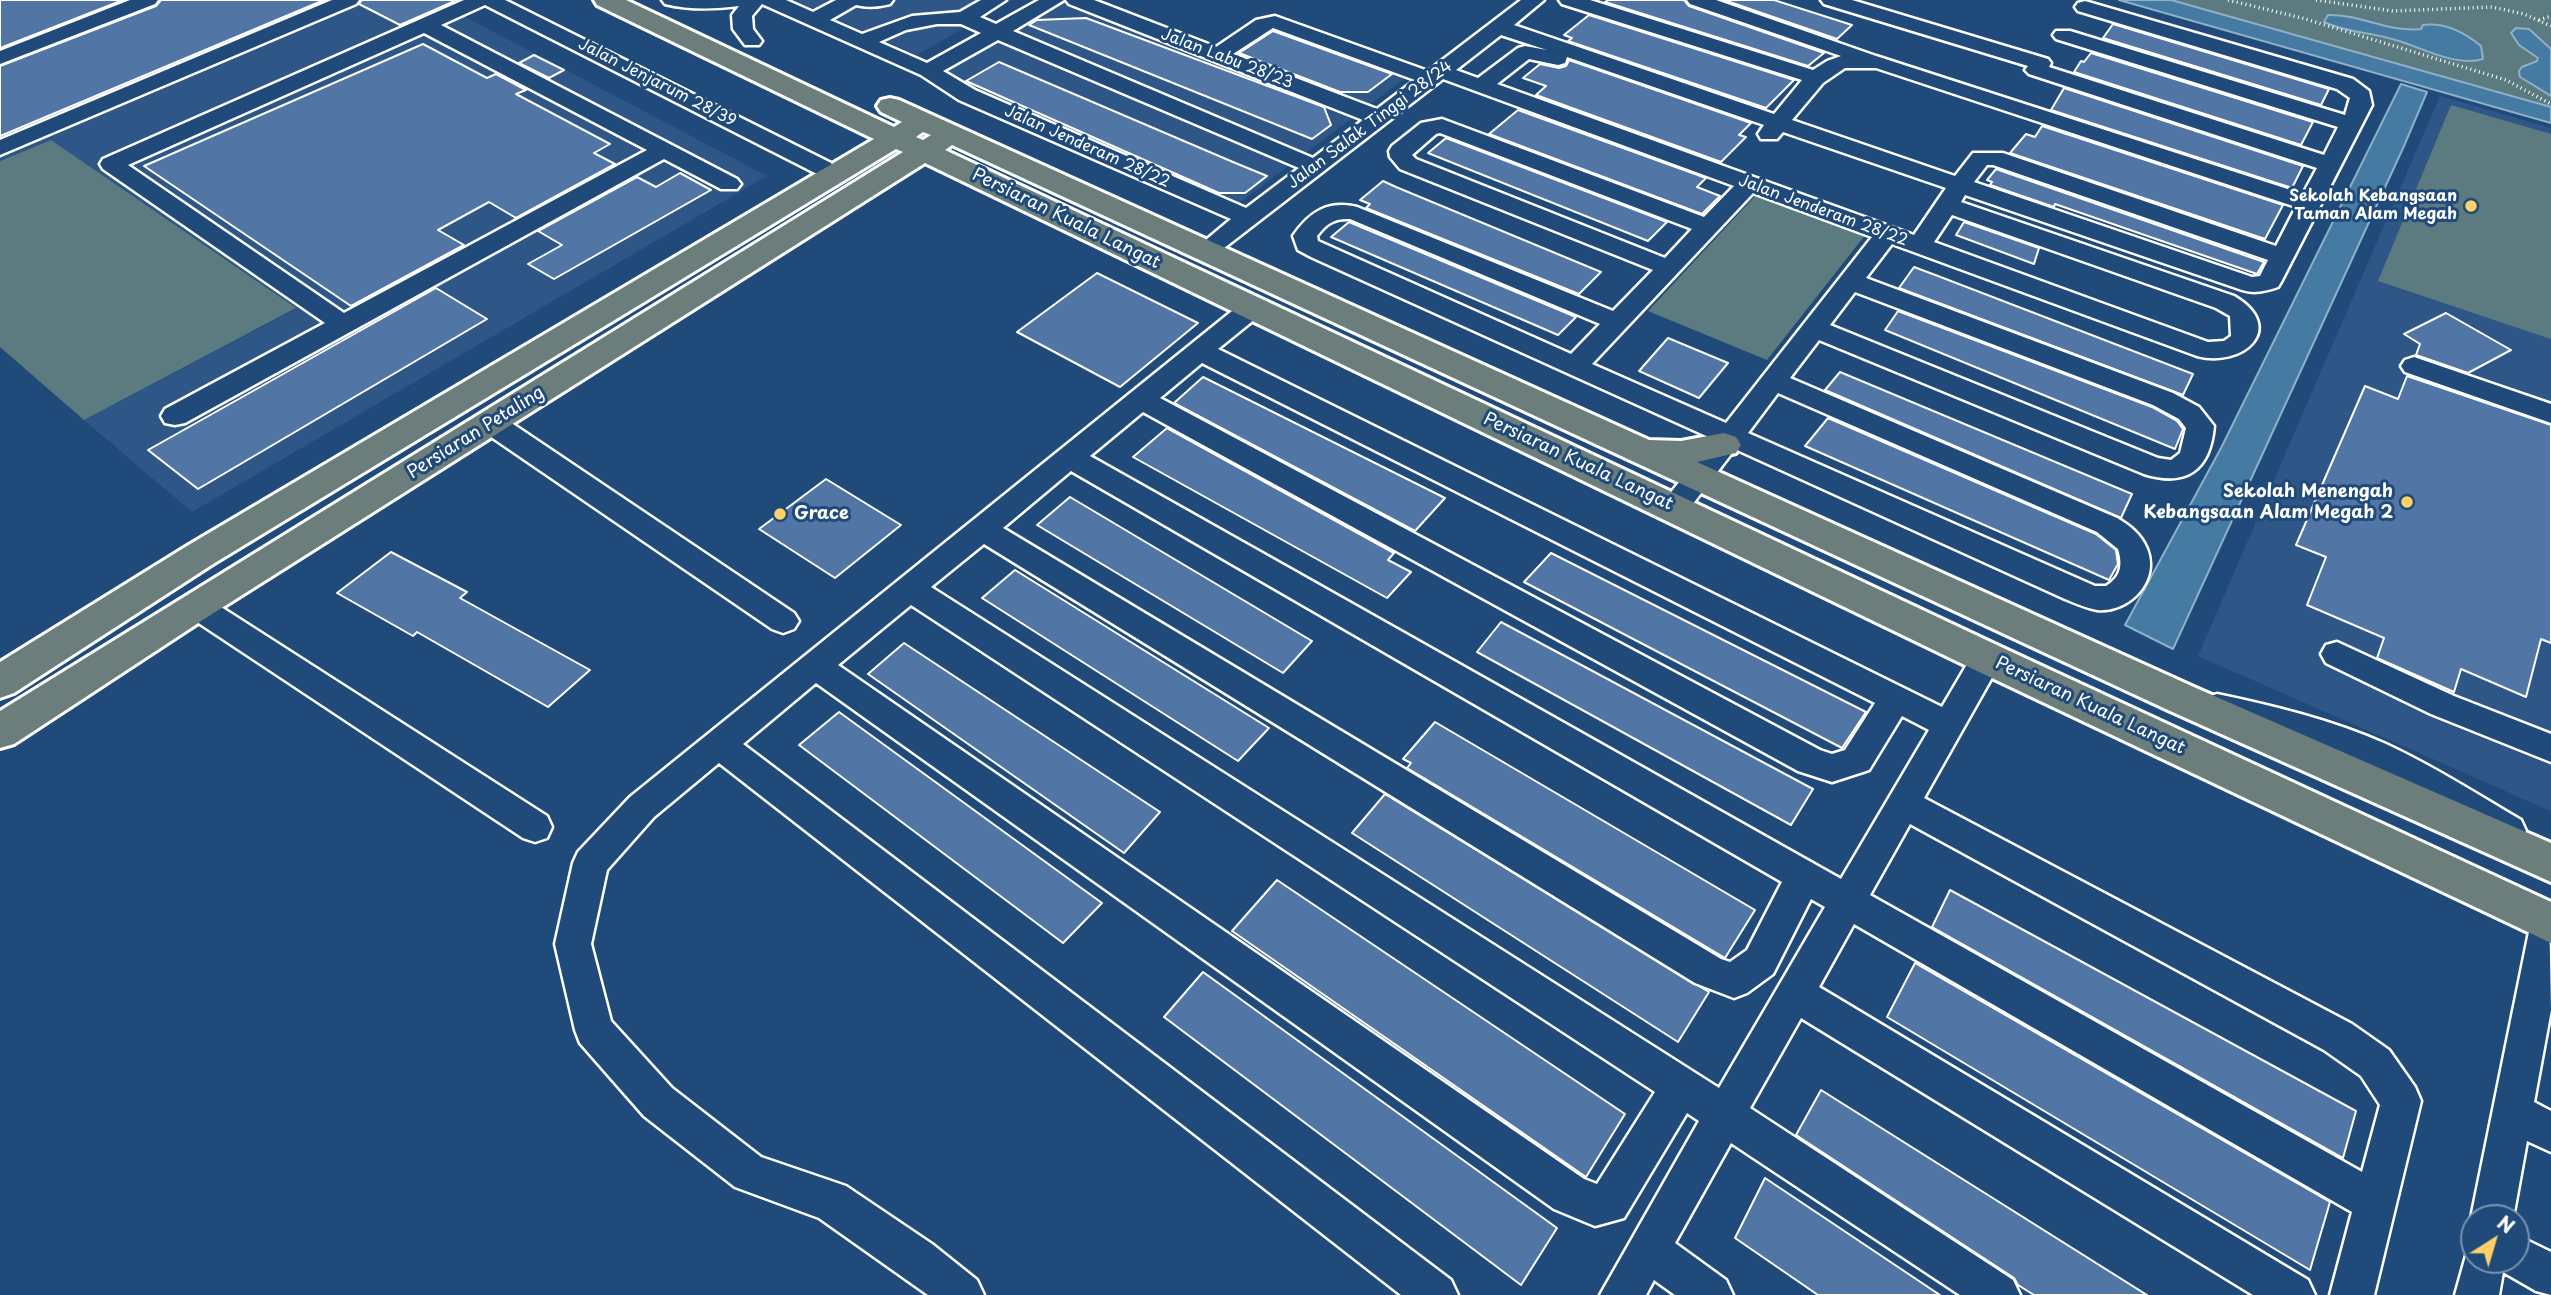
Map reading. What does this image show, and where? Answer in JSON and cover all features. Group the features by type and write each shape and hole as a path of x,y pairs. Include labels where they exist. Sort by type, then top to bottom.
{"main road":[{"name":"Persiaran Kuala Langat","path":"606,0 840,110 924,135 1206,250 1620,441 1718,452 1764,507 2182,699 2543,860"},
{"path":"662,0 764,47"},
{"name":"Persiaran Kuala Langat","path":"874,98 999,186 1251,309 1675,507 1987,658 2550,923"},
{"path":"790,201 846,140 840,110"},
{"name":"Persiaran Petaling","path":"0,732 196,606 856,196 924,135"},
{"name":"Persiaran Petaling","path":"0,682 200,555 790,201 924,135"},
{"path":"856,196 934,179 956,179 999,186"}],"street":[{"path":"0,47 120,0"},
{"path":"0,58 148,0"},
{"path":"0,148 349,0"},
{"path":"343,324 111,164 481,0"},
{"name":"Jalan Jenjarum 28/39","path":"490,0 823,168"},
{"path":"672,0 711,3 740,0"},
{"path":"755,0 742,15 743,29 764,47"},
{"name":"Jalan Jenderam 28/22","path":"769,0 928,71 967,95 1248,218"},
{"path":"814,20 851,0"},
{"path":"860,0 883,0"},
{"path":"964,18 996,0"},
{"path":"928,71 1054,0"},
{"name":"Jalan Labu 28/23","path":"1076,0 1372,115"},
{"name":"Jalan Salak Tinggi 28/24","path":"1206,250 1315,167 1372,115 1534,0"},
{"path":"1569,0 1817,78"},
{"path":"1697,0 2007,106 2309,204"},
{"path":"1831,0 2329,163"},
{"path":"1883,16 1897,0"},
{"path":"1499,27 1953,197 2251,285 2269,282 2361,105 2361,96 2345,84 2080,4 2063,35 2007,106"},
{"path":"863,43 902,24 943,16 964,18 1315,167"},
{"name":"Jalan Jenderam 28/22","path":"1218,55 1263,24 1275,22 1430,74 1481,86 2206,350 2222,351 2236,347 2245,336 2242,312 2225,302 1953,197"},
{"path":"425,25 729,184"},
{"path":"2063,35 2350,124"},
{"path":"1481,86 1518,55 1525,52 1544,54 1773,129"},
{"path":"1773,129 1817,78 1834,65 1848,61 1878,62"},
{"path":"1669,268 1408,163 1401,158 1399,150 1429,128 1442,126 1709,227"},
{"path":"175,416 663,150"},
{"path":"1919,246 1981,158 1994,158 2282,256"},
{"path":"1576,365 1749,184"},
{"path":"1617,322 1342,209 1328,212 1312,225 1305,236 1307,245 1320,252 1576,365 1718,452 2097,598 2118,595 2133,580 2138,564 2131,544 2108,525 1773,381"},
{"path":"1675,507 1887,234"},
{"path":"1814,328 2135,460 2171,471 2185,466 2199,442 2200,426 2189,413 2163,399 1850,281"},
{"path":"962,1295 917,1259 831,1201 750,1173 658,1102 594,1030 573,944 591,863 642,807 1251,309"},
{"path":"1200,351 1949,725"},
{"path":"2414,366 2551,414"},
{"path":"1140,399 1810,761 1832,768 1857,760 1895,699"},
{"path":"491,423 783,621"},
{"path":"1069,457 2376,1203"},
{"path":"983,529 1708,971 1734,981 1760,962 1804,876"},
{"path":"910,589 1725,1115 1998,1295"},
{"path":"196,606 535,828"},
{"path":"2337,654 2454,712 2551,748"},
{"path":"1622,1295 1987,658"},
{"path":"815,666 1569,1194 1595,1205 1609,1203 1681,1087"},
{"path":"719,744 1436,1295"},
{"path":"1904,804 2338,1037 2375,1063 2401,1101 2352,1295"},
{"path":"2495,1204 2512,1112 2541,1018 2550,923"},
{"path":"1795,993 2292,1295"},
{"path":"2512,1112 2551,1132"},
{"path":"1648,1250 1711,1295"},
{"path":"2530,1264 2551,1276"},
{"path":"2477,1295 2481,1274"}],"path":[{"path":"2228,0 2302,18 2497,77 2551,104"},
{"path":"2316,0 2393,11 2493,7 2551,26"},
{"path":"2539,20 2551,16"}],"shaded area":[{"path":"0,0 433,0 767,176 192,512 84,420 296,309 51,140 0,161"},
{"path":"794,0 1013,0 917,55"},
{"path":"1063,0 1216,60 1274,24 1411,74 1235,206 971,91 938,71"},
{"path":"2119,0 2171,0 2551,107 2551,123"},
{"path":"2328,15 2352,17 2409,30 2421,29 2423,25 2431,24 2447,27 2461,32 2481,46 2483,59 2471,61 2447,58 2399,41 2340,28 2324,22"},
{"path":"2516,28 2529,29 2551,49 2551,96 2520,77 2519,71 2522,67 2537,61 2538,58 2519,45 2511,33"},
{"path":"2401,84 2427,92 2173,649 2125,625 2221,448"},
{"name":"Sekolah Menengah Kebangsaan Alam Megah 2","path":"2440,96 2551,128 2551,811 2198,656"}],"green space":[{"path":"2171,0 2551,0 2551,107"},
{"name":"Sekolah Kebangsaan Taman Alam Megah","path":"2451,105 2551,134 2551,339 2378,281"},
{"path":"51,140 296,308 84,420 0,347 0,161"},
{"path":"1757,194 1866,234 1767,360 1648,311"}],"building":[{"path":"0,0 123,0 0,48"},
{"path":"161,0 324,0 0,136 0,66 156,6"},
{"path":"362,0 457,0 400,25 359,4"},
{"path":"1684,0 1689,6 1824,53 1808,66 1605,2"},
{"path":"1724,0 1774,0 1852,25 1837,39"},
{"path":"1589,15 1794,80 1766,108 1568,41 1572,38 1564,35"},
{"path":"1086,18 1324,107 1331,125 1312,139 1029,25 1037,20"},
{"path":"2113,24 2329,89 2321,105 2103,38"},
{"path":"1273,31 1392,74 1368,92 1340,92 1239,53"},
{"path":"423,44 487,78 496,74 526,90 516,94 610,144 594,153 615,164 516,218 489,202 438,230 464,245 351,306 144,166"},
{"path":"2091,53 2313,122 2301,145 2074,72 2081,61 2084,62"},
{"path":"534,55 564,70 549,78 519,63"},
{"path":"1569,60 1751,123 1739,135 1746,137 1721,162 1536,95 1546,86 1523,78 1540,64 1559,68 1566,66"},
{"path":"999,62 1267,176 1245,193 1219,193 966,81"},
{"path":"2064,88 2303,166 2292,188 2051,110"},
{"path":"1518,110 1706,178 1697,187 1720,196 1702,214 1489,134"},
{"path":"2042,126 2283,205 2265,239 2010,153 2026,134 2035,137"},
{"path":"1446,138 1667,222 1648,241 1428,153"},
{"path":"1996,169 2264,262 2257,274 2055,204 2054,207 1990,185 1992,182 1987,180"},
{"path":"680,173 711,190 554,279 528,264 562,245 538,231 637,177 656,187"},
{"path":"1383,181 1601,272 1579,294 1366,208 1370,204 1360,200"},
{"path":"1349,222 1576,317 1558,335 1331,237"},
{"path":"1964,222 2039,248 2034,264 1956,235"},
{"path":"1914,267 2193,374 2183,395 1899,288"},
{"path":"1097,273 1198,323 1120,387 1017,332"},
{"path":"436,288 487,319 198,489 148,450"},
{"path":"1898,311 2152,407 2177,421 2183,429 2175,449 1885,330"},
{"path":"2446,313 2511,350 2468,373 2416,355 2420,344 2404,334"},
{"path":"1668,338 1728,363 1699,398 1639,371"},
{"path":"1840,372 2132,494 2121,518 1825,390"},
{"path":"2407,376 2551,425 2551,643 2541,639 2526,697 2461,669 2454,692 2377,658 2384,638 2307,605 2326,557 2296,545 2365,386 2398,399"},
{"path":"1203,377 1445,498 1415,531 1174,403"},
{"path":"1828,418 2096,534 2116,550 2118,564 2109,580 1805,446"},
{"path":"1167,428 1394,553 1388,560 1411,572 1387,598 1133,457"},
{"path":"826,479 901,525 835,578 759,529"},
{"path":"1070,497 1312,641 1283,673 1037,525"},
{"path":"391,552 467,592 460,598 590,670 548,707 417,632 413,636 337,593"},
{"path":"1551,553 1866,712 1842,748 1524,582"},
{"path":"1015,570 1269,728 1238,761 982,598"},
{"path":"1501,622 1813,789 1791,825 1477,652"},
{"path":"904,643 1160,812 1124,853 868,674"},
{"path":"839,712 1102,903 1063,943 799,745"},
{"path":"1435,722 1755,910 1725,958 1407,768 1411,763 1403,759"},
{"path":"1385,794 1709,992 1678,1042 1352,833"},
{"path":"1277,880 1625,1114 1586,1177 1232,931"},
{"path":"1950,890 2356,1111 2343,1158 1932,927"},
{"path":"1915,963 2330,1202 2310,1270 1887,1017"},
{"path":"1203,972 1557,1228 1521,1285 1164,1017"},
{"path":"1821,1090 2147,1295 2034,1295 2018,1285 2014,1278 1796,1135"},
{"path":"1765,1178 1940,1295 1818,1295 1735,1238"}],"place":[{"name":"Sekolah Kebangsaan Taman Alam Megah","path":"2471,206"},
{"name":"Sekolah Menengah Kebangsaan Alam Megah 2","path":"2407,502"},
{"name":"Grace","path":"780,514"}]}
